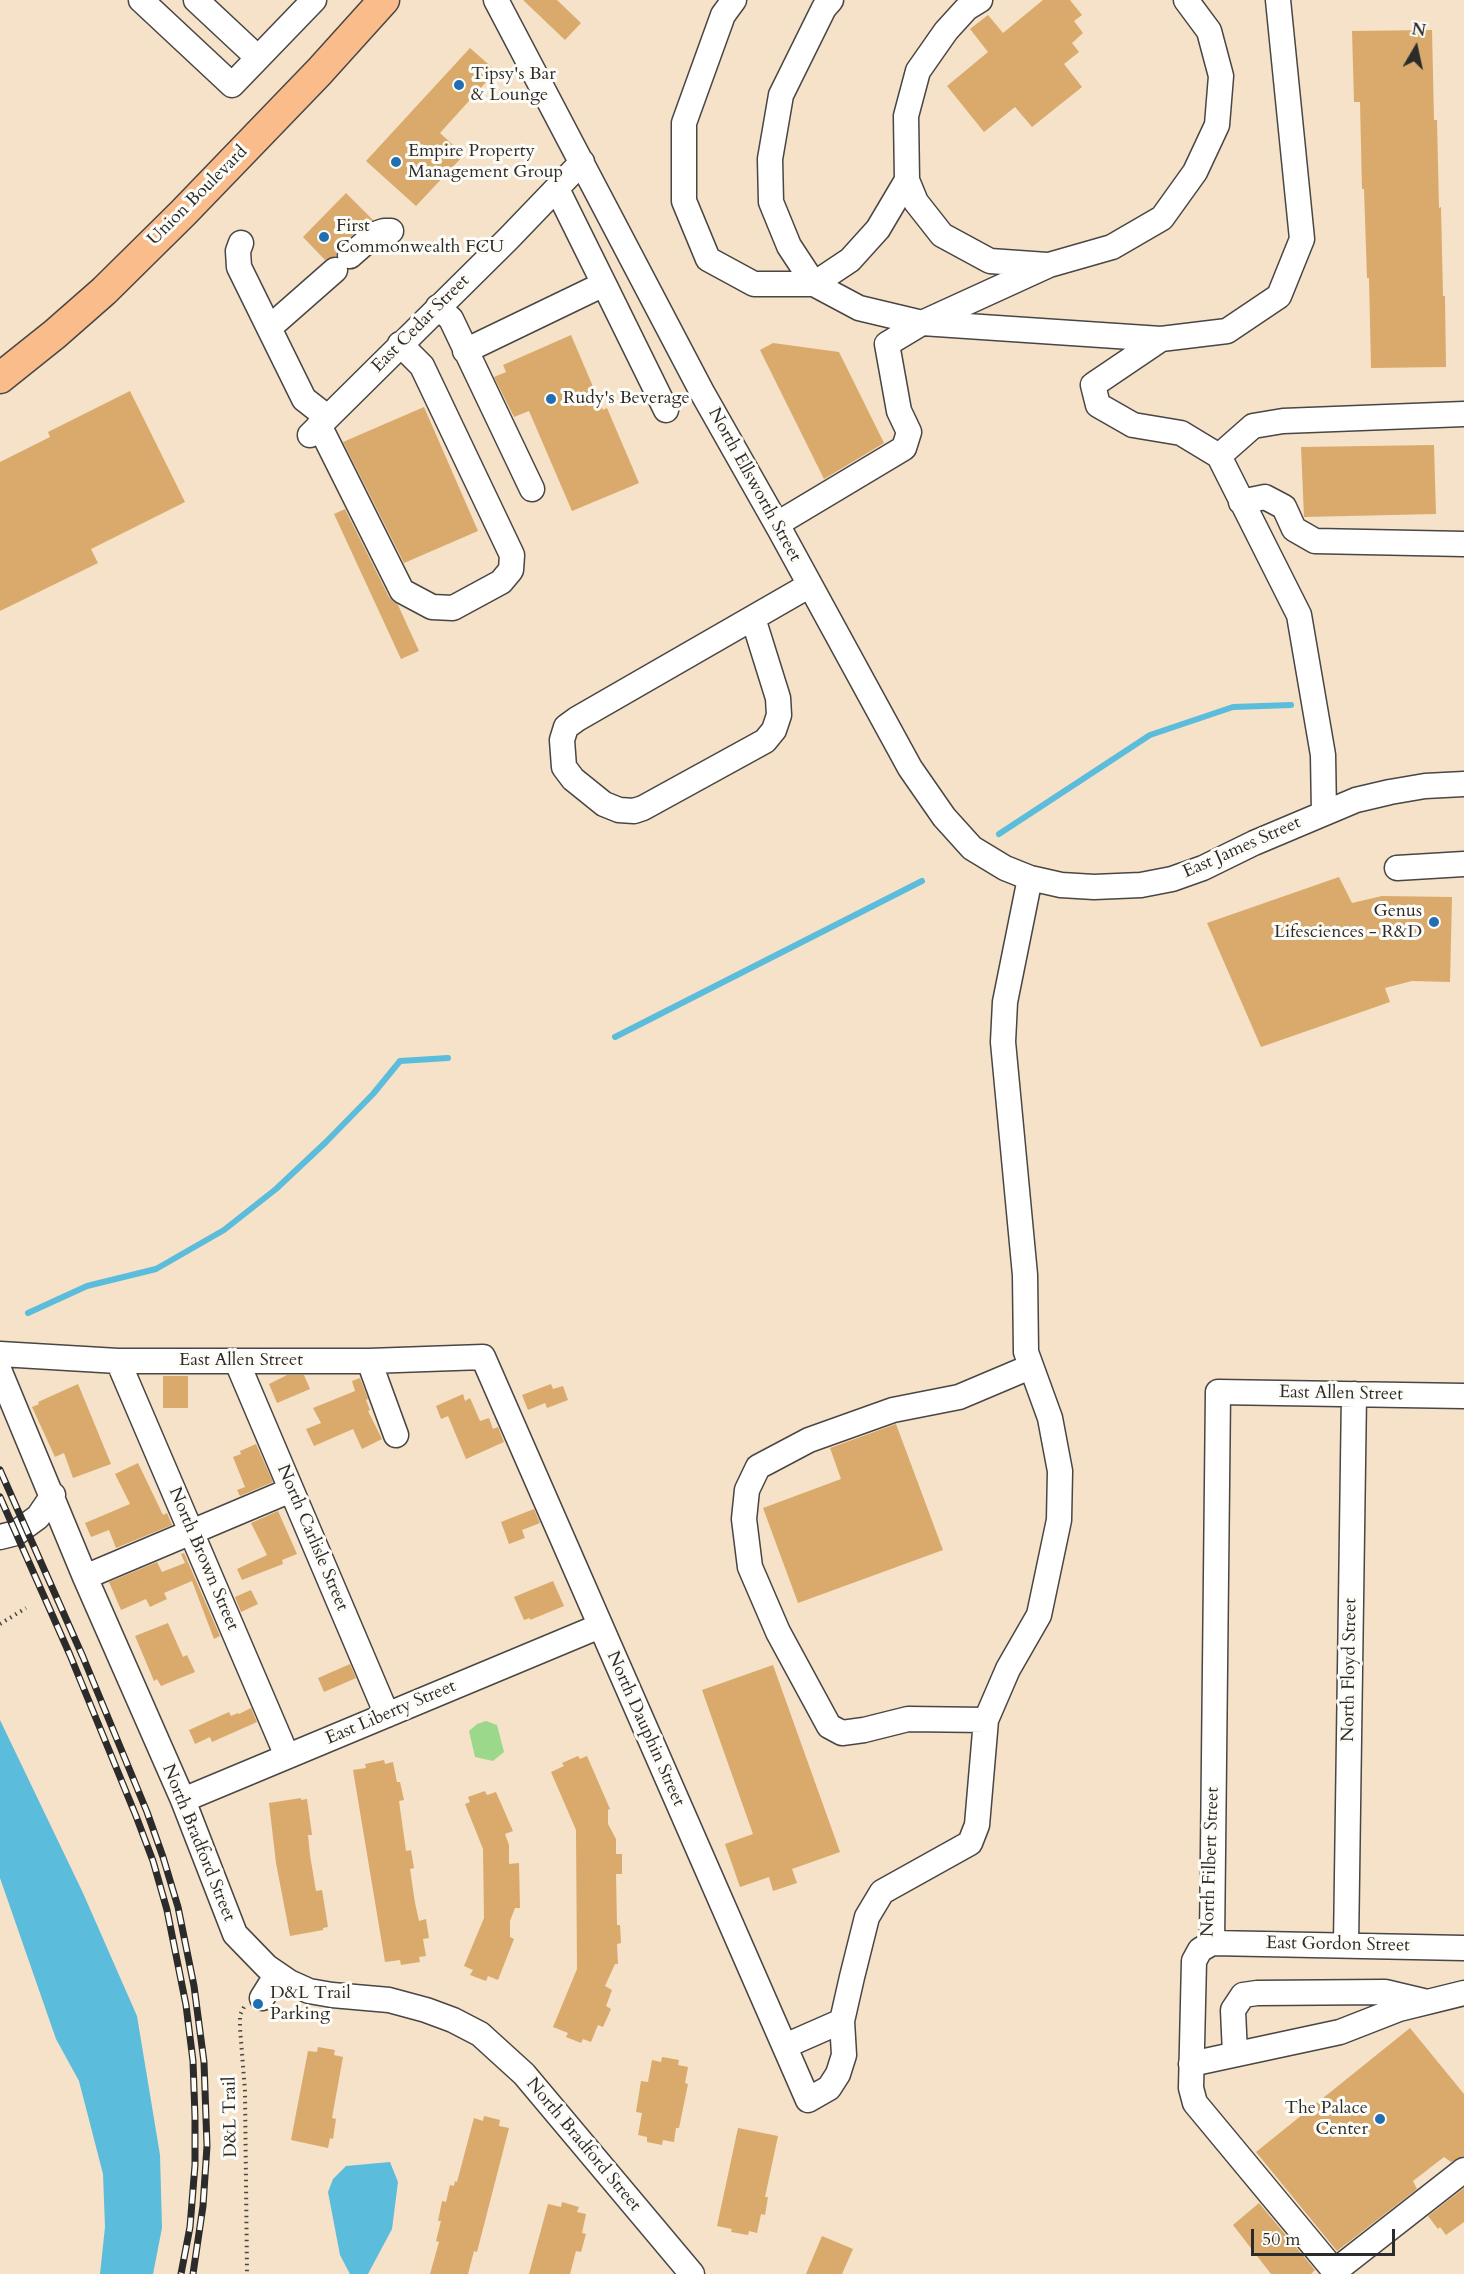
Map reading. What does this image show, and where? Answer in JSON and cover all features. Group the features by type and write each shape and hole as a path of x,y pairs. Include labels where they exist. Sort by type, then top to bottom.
{"main road":[{"name":"Union Boulevard","path":"0,378 104,291 319,72 384,0"}],"street":[{"path":"141,0 232,85 314,0"},
{"path":"196,0 257,57"},
{"name":"North Ellsworth Street","path":"496,0 703,394 910,768 936,807"},
{"path":"734,0 723,15 684,123 684,201 708,259 754,284 814,284 850,260 878,229 908,180"},
{"path":"831,0 824,8 781,95 770,159 771,202 789,246 814,284 859,309 922,323 1161,339 1227,331 1279,296 1302,239 1278,0"},
{"path":"980,0 967,8 946,31 918,71 906,116 908,180 916,202 942,235 990,261 1049,265"},
{"path":"777,524 904,448 909,432 899,411 887,344 922,323 1049,265 1112,247 1162,218 1195,172 1217,124 1221,76 1209,31 1186,0"},
{"name":"East Cedar Street","path":"319,426 582,162"},
{"path":"557,189 666,410"},
{"path":"269,328 375,234 391,231"},
{"path":"241,243 238,251 239,267 402,591 432,607 453,608 501,582 511,570 512,555 422,366 400,344"},
{"path":"465,351 604,284"},
{"path":"438,307 451,319 532,489"},
{"path":"1161,339 1093,385 1098,405 1132,425 1181,433 1219,456 1240,502 1299,615 1323,755 1324,813"},
{"path":"1219,456 1253,426 1283,421 1464,414"},
{"path":"1240,502 1265,497 1284,507 1294,529 1316,541 1464,544"},
{"path":"753,618 778,698 779,715 774,730 765,741 634,811 619,810 604,804 573,779 564,767 562,754 562,740 566,727 577,718 810,585"},
{"name":"East James Street","path":"936,807 972,848 1005,868 1030,878 1061,885 1094,887 1141,885 1172,879 1203,868 1254,843 1356,800 1425,786 1464,784"},
{"path":"1397,868 1464,864"},
{"path":"785,2046 842,2020 867,1917 882,1892 969,1843 977,1825 986,1720 1008,1669 1039,1615 1059,1520 1060,1471 1052,1429 1026,1352 1025,1275 1003,1042 1005,1002 1030,878"},
{"name":"East Allen Street","path":"0,1354 118,1361 237,1362 483,1357"},
{"name":"North Dauphin Street","path":"483,1357 808,2100 829,2088 838,2074 844,2055 842,2020"},
{"name":"North Brown Street","path":"118,1361 287,1756"},
{"path":"369,1361 396,1435"},
{"name":"North Carlisle Street","path":"237,1362 387,1715"},
{"path":"986,1720 908,1719 842,1733 829,1726 778,1632 750,1567 744,1519 747,1490 758,1467 808,1440 893,1410 959,1397 1030,1366"},
{"name":"North Bradford Street","path":"0,1372 183,1800 236,1935 249,1951 277,1974 309,1991 389,2000 453,2020 480,2034 524,2074 692,2274"},
{"name":"East Allen Street","path":"1218,1392 1464,1396"},
{"name":"North Filbert Street","path":"1218,1392 1212,1943 1200,1950 1194,1960 1191,2088 1198,2108 1336,2272"},
{"name":"North Floyd Street","path":"1346,1946 1354,1394"},
{"path":"86,1577 291,1490"},
{"path":"0,1538 16,1533 38,1517 53,1495"},
{"name":"East Liberty Street","path":"183,1800 600,1626"},
{"name":"East Gordon Street","path":"1212,1943 1464,1948"},
{"path":"254,2000 277,1974"},
{"path":"1235,2054 1233,2010 1243,1995 1257,1992 1384,1992 1426,2002"},
{"path":"1191,2064 1340,2032 1399,2009 1464,1993"},
{"path":"1336,2272 1464,2170"}],"path":[{"path":"0,1624 26,1608"},
{"name":"D&L Trail","path":"247,2274 245,2091 240,2015 254,2000"}],"green space":[{"path":"486,1721 497,1725 504,1752 493,1761 475,1757 469,1731 477,1724"}],"water":[{"path":"0,1720 83,1893 137,2016 160,2155 162,2228 153,2274 100,2274 105,2227 103,2174 79,2081 56,2039 0,1878"},
{"path":"390,2162 398,2182 392,2229 368,2274 350,2274 340,2255 328,2192 333,2179 346,2166"}],"building":[{"path":"523,0 557,0 581,23 565,40"},
{"path":"1043,0 1070,0 1082,15 1074,21 1083,33 1072,43 1079,52 1064,64 1082,87 1032,127 1015,107 984,132 947,86 988,52 970,29 988,15 1003,33"},
{"path":"1432,30 1434,120 1437,120 1443,296 1445,296 1446,367 1371,368 1360,102 1354,102 1352,31"},
{"path":"470,48 496,71 440,133 464,155 416,206 366,161"},
{"path":"346,193 373,220 366,223 341,245 336,256 325,260 303,237"},
{"path":"571,335 603,410 607,408 639,483 572,511 529,411 514,417 494,377 506,372 503,365"},
{"path":"773,343 839,352 884,443 824,479 760,350"},
{"path":"130,391 185,502 91,549 98,563 0,611 0,462 50,437 48,432"},
{"path":"424,407 478,531 404,563 343,442"},
{"path":"1434,445 1436,514 1304,517 1301,447"},
{"path":"345,509 389,597 398,605 419,651 401,659 334,514"},
{"path":"1339,877 1352,903 1382,896 1452,897 1450,982 1412,981 1385,988 1390,1002 1261,1047 1207,923"},
{"path":"287,1375 304,1375 310,1389 277,1403 269,1384"},
{"path":"163,1376 188,1376 188,1408 163,1408"},
{"path":"360,1378 368,1399 366,1400 370,1410 368,1411 382,1439 362,1449 353,1429 314,1446 306,1429 321,1423 313,1408 355,1391 352,1381"},
{"path":"78,1384 111,1464 73,1478 64,1453 55,1457 32,1407"},
{"path":"551,1384 553,1389 563,1386 568,1400 547,1408 545,1403 528,1410 522,1395"},
{"path":"463,1394 465,1401 470,1398 480,1421 489,1418 493,1429 498,1427 504,1442 466,1459 448,1416 441,1419 436,1406"},
{"path":"896,1424 943,1550 798,1603 763,1508 841,1479 830,1448"},
{"path":"256,1444 273,1482 240,1496 237,1490 245,1487 233,1457"},
{"path":"138,1463 163,1515 167,1513 172,1525 116,1548 109,1530 91,1537 85,1523 130,1504 115,1474"},
{"path":"534,1509 540,1523 522,1530 525,1538 509,1544 501,1522"},
{"path":"278,1511 297,1554 282,1560 283,1564 242,1580 237,1569 267,1555 251,1523"},
{"path":"184,1553 220,1636 214,1639 192,1581 164,1593 167,1599 150,1607 146,1599 121,1610 109,1582 157,1562 162,1572 185,1563 181,1554"},
{"path":"553,1581 564,1606 530,1620 530,1618 524,1620 514,1597"},
{"path":"251,1590 258,1604 241,1612 235,1597"},
{"path":"168,1623 183,1657 187,1655 195,1672 161,1686 157,1679 154,1681 135,1636"},
{"path":"350,1664 356,1678 324,1692 318,1678"},
{"path":"773,1665 840,1852 792,1869 797,1883 773,1891 769,1877 740,1887 725,1844 753,1834 702,1690"},
{"path":"251,1708 257,1722 212,1742 210,1737 195,1744 189,1730 229,1712 231,1716"},
{"path":"578,1756 580,1759 587,1756 610,1809 608,1810 608,1824 616,1839 616,1854 622,1854 622,1874 616,1874 617,1925 620,1925 621,1943 617,1944 618,1964 615,1964 605,1986 612,1990 606,2006 611,2009 603,2027 598,2025 591,2042 583,2039 581,2043 566,2037 568,2033 553,2027 577,1969 576,1830 551,1772 564,1766 562,1763"},
{"path":"384,1760 385,1764 393,1762 397,1782 400,1782 404,1800 399,1801 406,1851 411,1850 414,1868 410,1869 415,1903 419,1921 426,1919 429,1938 423,1939 426,1956 419,1957 420,1962 401,1965 400,1960 385,1962 353,1770 366,1768 365,1764"},
{"path":"485,1791 487,1795 496,1792 513,1831 505,1834 509,1845 509,1864 519,1863 520,1908 515,1908 510,1921 510,1937 514,1939 498,1980 488,1976 486,1981 470,1975 473,1970 464,1966 484,1918 483,1849 465,1804 470,1802 468,1797"},
{"path":"301,1798 301,1800 307,1799 312,1835 308,1835 310,1855 316,1891 322,1890 328,1927 290,1936 276,1863 269,1803"},
{"name":"The Palace Center","path":"1410,2028 1464,2094 1464,2156 1451,2162 1444,2157 1413,2181 1417,2189 1337,2251 1256,2152"},
{"path":"318,2047 335,2050 334,2055 343,2057 332,2118 336,2119 333,2139 330,2138 328,2148 291,2140 308,2051 317,2052"},
{"path":"662,2057 679,2060 678,2065 688,2067 685,2083 688,2084 674,2142 663,2140 662,2145 647,2142 647,2137 638,2135 642,2113 636,2112 641,2081 648,2082 652,2060 661,2062"},
{"path":"484,2116 500,2120 499,2126 509,2128 477,2252 474,2251 468,2274 430,2274 439,2242 436,2241 441,2221 438,2221 442,2201 446,2202 450,2185 454,2186 455,2181 457,2182 474,2118 483,2121"},
{"path":"738,2128 778,2136 765,2197 768,2197 765,2215 761,2214 757,2233 749,2231 748,2235 731,2232 732,2229 717,2226"},
{"path":"1464,2188 1464,2222 1446,2235 1428,2216"},
{"path":"562,2202 579,2207 577,2212 586,2214 582,2233 586,2234 581,2252 576,2251 570,2274 529,2274 548,2204 561,2207"},
{"path":"1259,2203 1315,2270 1311,2274 1271,2274 1233,2225"},
{"path":"822,2236 853,2249 842,2274 806,2274"}],"waterway":[{"path":"999,834 1150,735 1233,707 1291,705"},
{"path":"615,1037 922,881"},
{"path":"28,1313 87,1286 156,1269 224,1230 276,1189 326,1142 373,1094 400,1061 448,1058"}],"railway":[{"path":"0,1470 83,1657 147,1812 178,1907 194,1986 204,2062 207,2146 203,2206 193,2274"},
{"path":"0,1497 70,1655 136,1816 153,1861 167,1910 186,2005 193,2061 195,2165 190,2227 181,2274"}],"place":[{"name":"Tipsy's Bar & Lounge","path":"459,85"},
{"name":"Empire Property Management Group","path":"396,162"},
{"name":"First Commonwealth FCU","path":"324,237"},
{"name":"Rudy's Beverage","path":"551,399"},
{"name":"Genus Lifesciences - R&D","path":"1434,922"},
{"name":"D&L Trail Parking","path":"258,2004"},
{"name":"The Palace Center","path":"1380,2119"}]}
